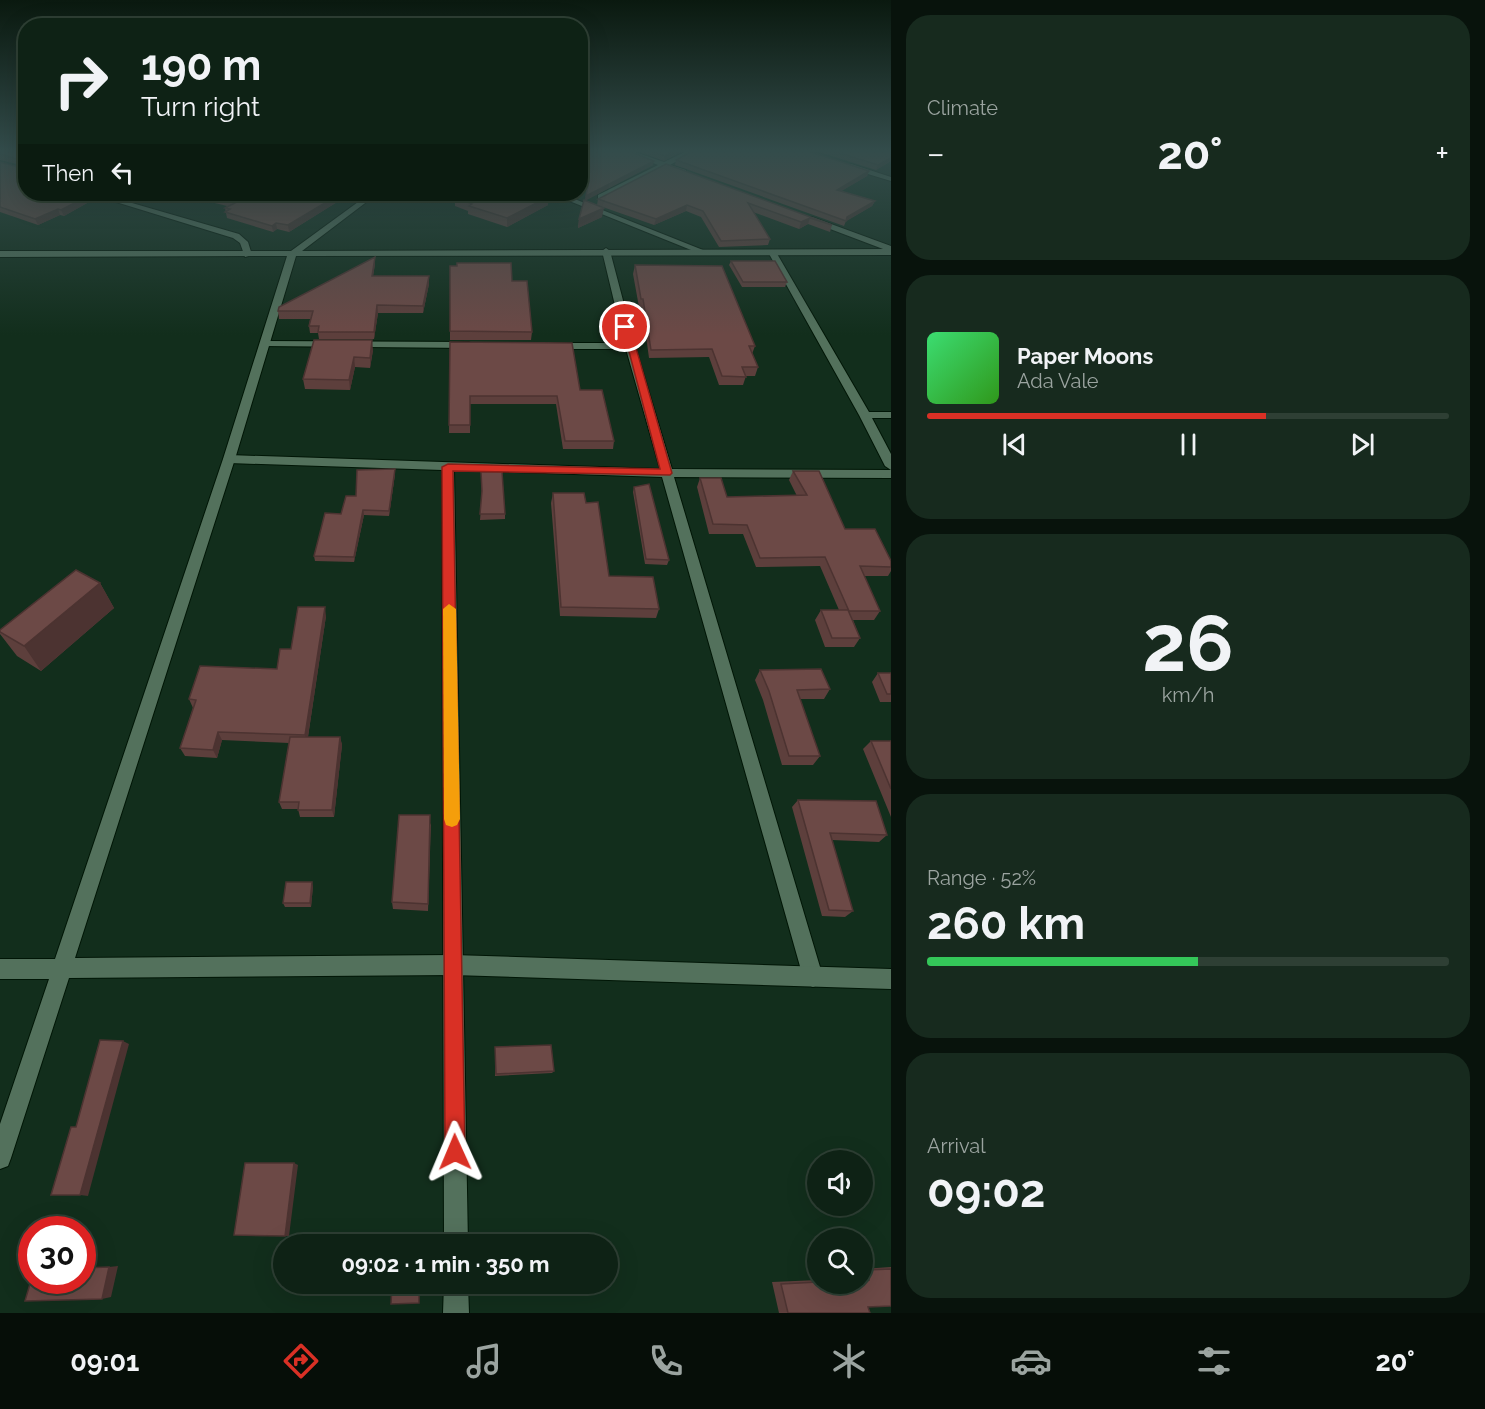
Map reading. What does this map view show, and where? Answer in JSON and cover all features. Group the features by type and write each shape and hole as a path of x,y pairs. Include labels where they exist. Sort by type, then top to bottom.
{"street":[{"path":"156,212 236,236 244,242 248,255"},
{"path":"0,1158 229,459 292,254 348,212"},
{"path":"604,212 704,252"},
{"path":"800,215 891,250"},
{"path":"0,254 248,255 891,250"},
{"path":"606,251 666,473 813,977"},
{"path":"772,252 865,415 891,466"},
{"path":"265,344 477,345"},
{"path":"548,346 630,346"},
{"path":"865,415 891,415"},
{"path":"229,459 666,473 891,474"},
{"path":"448,467 456,1234"},
{"path":"0,969 453,966 891,979"},
{"path":"456,1294 456,1313"}],"building":[{"path":"15,212 50,212 35,219"},
{"path":"226,212 309,212 288,225 276,223 272,226"},
{"path":"489,212 518,212 507,218"},
{"path":"581,212 594,212 579,219"},
{"path":"636,212 671,212 656,219"},
{"path":"704,212 754,212 770,239 721,241"},
{"path":"774,212 797,212 832,225 810,218 801,222"},
{"path":"822,212 855,212 847,217 846,221"},
{"path":"375,257 372,276 429,276 423,306 377,305 374,332 318,332 319,326 309,326 313,311 278,311 279,307"},
{"path":"731,261 775,261 787,282 743,282"},
{"path":"457,263 511,263 512,281 527,281 532,332 450,331 450,266 457,266"},
{"path":"635,265 722,266 755,346 749,346 758,367 742,367 746,377 722,376 712,349 651,350"},
{"path":"314,340 372,340 370,358 354,357 349,380 303,379"},
{"path":"450,342 572,343 580,390 602,390 614,441 565,441 557,396 470,396 470,425 449,425"},
{"path":"395,469 389,511 363,510 354,557 314,556 325,513 341,514 346,496 356,496 357,470"},
{"path":"793,471 819,471 845,529 875,529 891,561 891,567 860,566 880,611 849,611 825,557 760,558 747,525 713,524 700,478 721,478 727,497 807,495"},
{"path":"481,472 502,472 505,514 480,514"},
{"path":"649,484 669,560 646,559 634,487"},
{"path":"553,493 584,493 586,503 598,502 609,576 653,577 659,609 561,607"},
{"path":"76,570 100,583 24,646 0,632 0,630"},
{"path":"298,607 325,607 305,735 218,732 213,750 180,748 196,700 189,699 200,666 277,669 280,649 291,649"},
{"path":"821,610 848,610 860,638 832,638"},
{"path":"821,669 830,689 797,690 820,756 789,756 769,691 760,670"},
{"path":"878,673 891,673 891,694 887,694"},
{"path":"290,737 340,737 332,810 298,810 299,802 279,802"},
{"path":"871,741 891,741 891,789"},
{"path":"798,800 876,801 887,835 830,833 853,911 829,910"},
{"path":"399,815 430,815 428,904 392,902"},
{"path":"286,882 312,882 310,903 283,903"},
{"path":"100,1040 123,1041 80,1195 51,1195 71,1127 76,1127"},
{"path":"551,1045 554,1071 496,1074 495,1047"},
{"path":"245,1163 294,1163 285,1234 234,1235"},
{"path":"96,1267 109,1267 102,1299 25,1301 27,1294 96,1294"},
{"path":"891,1269 891,1306 868,1307 870,1313 788,1313 781,1284 807,1283 807,1294 873,1294 873,1270"},
{"path":"392,1294 419,1294 419,1303 391,1304"}],"slow traffic":[{"path":"449,609 452,819"}],"route":[{"path":"455,1152 448,467 666,473 625,327"}]}
